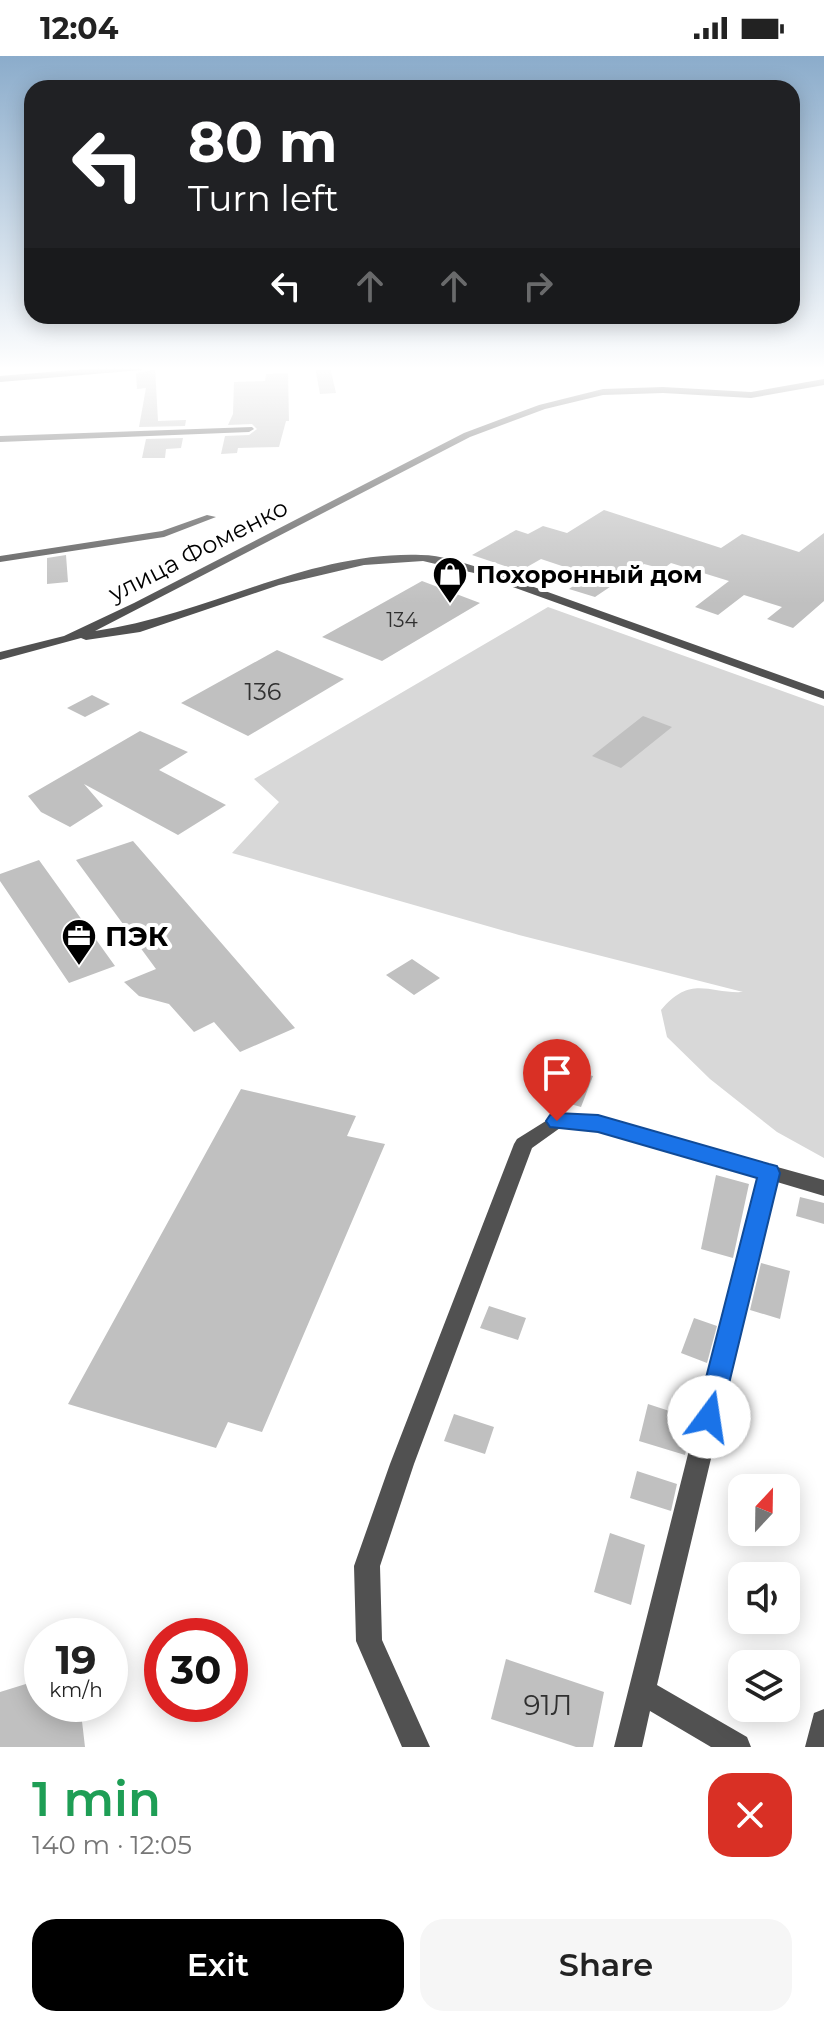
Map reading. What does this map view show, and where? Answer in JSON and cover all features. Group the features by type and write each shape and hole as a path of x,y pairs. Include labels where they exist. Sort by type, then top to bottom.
{"street":[{"name":"улица Фоменко","path":"0,656 68,639 446,446"},
{"path":"0,559 164,534 211,517"},
{"path":"68,639 136,629 326,569 399,557 423,558 477,570 824,695"},
{"path":"416,1747 369,1641 367,1566 402,1464 524,1144 557,1121 598,1124 824,1188"},
{"path":"628,1747 769,1173"},
{"path":"642,1691 737,1747"},
{"path":"819,1747 824,1723"}],"shaded area":[{"path":"548,607 824,706 824,1158 777,1132 710,1079 667,1037 661,1010 682,992 700,988 743,992 519,935 232,853 279,802 254,779"}],"building":[{"path":"145,446 181,446 166,449 165,458 142,458"},
{"path":"223,446 279,446 238,448 237,453 221,454"},
{"path":"604,510 721,548 742,534 799,552 824,533 824,601 793,628 767,619 782,607 744,595 718,615 695,607 729,581 671,563 663,569 644,564 595,597 569,589 589,575 541,559 520,571 472,555 516,530 528,534 543,526 567,533"},
{"path":"66,555 68,582 47,584 47,558"},
{"path":"422,581 480,603 382,661 322,637"},
{"path":"277,650 344,679 248,736 181,703"},
{"path":"92,695 110,704 85,717 67,708"},
{"path":"643,716 672,727 621,768 592,756"},
{"path":"140,731 188,752 159,770 226,805 178,835 84,784 103,806 70,827 41,812 28,796"},
{"path":"133,841 295,1028 240,1052 214,1022 194,1032 169,1004 139,996 124,982 156,969 76,860"},
{"path":"39,860 115,966 69,983 0,881 0,874"},
{"path":"412,959 440,978 414,995 386,975"},
{"path":"564,1069 593,1076 581,1107 553,1099"},
{"path":"241,1089 356,1116 347,1136 385,1144 262,1432 228,1422 216,1448 68,1404"},
{"path":"716,1175 749,1184 733,1258 701,1249"},
{"path":"800,1197 824,1203 824,1224 796,1216"},
{"path":"761,1263 790,1271 780,1319 750,1310"},
{"path":"489,1306 526,1318 518,1340 480,1328"},
{"path":"694,1318 717,1326 707,1363 681,1353"},
{"path":"648,1404 694,1419 685,1455 639,1441"},
{"path":"454,1414 494,1427 485,1454 444,1441"},
{"path":"637,1471 677,1484 671,1511 630,1498"},
{"path":"610,1533 645,1545 631,1605 594,1592"},
{"path":"506,1659 604,1692 593,1747 576,1747 491,1719"},
{"path":"24,1685 24,1722 82,1722 85,1747 0,1747 0,1692"}],"place":[{"name":"Похоронный дом","path":"450,605"},
{"name":"ПЭК","path":"79,967"}],"route":[{"path":"557,1121 598,1124 769,1173 709,1417"}]}
